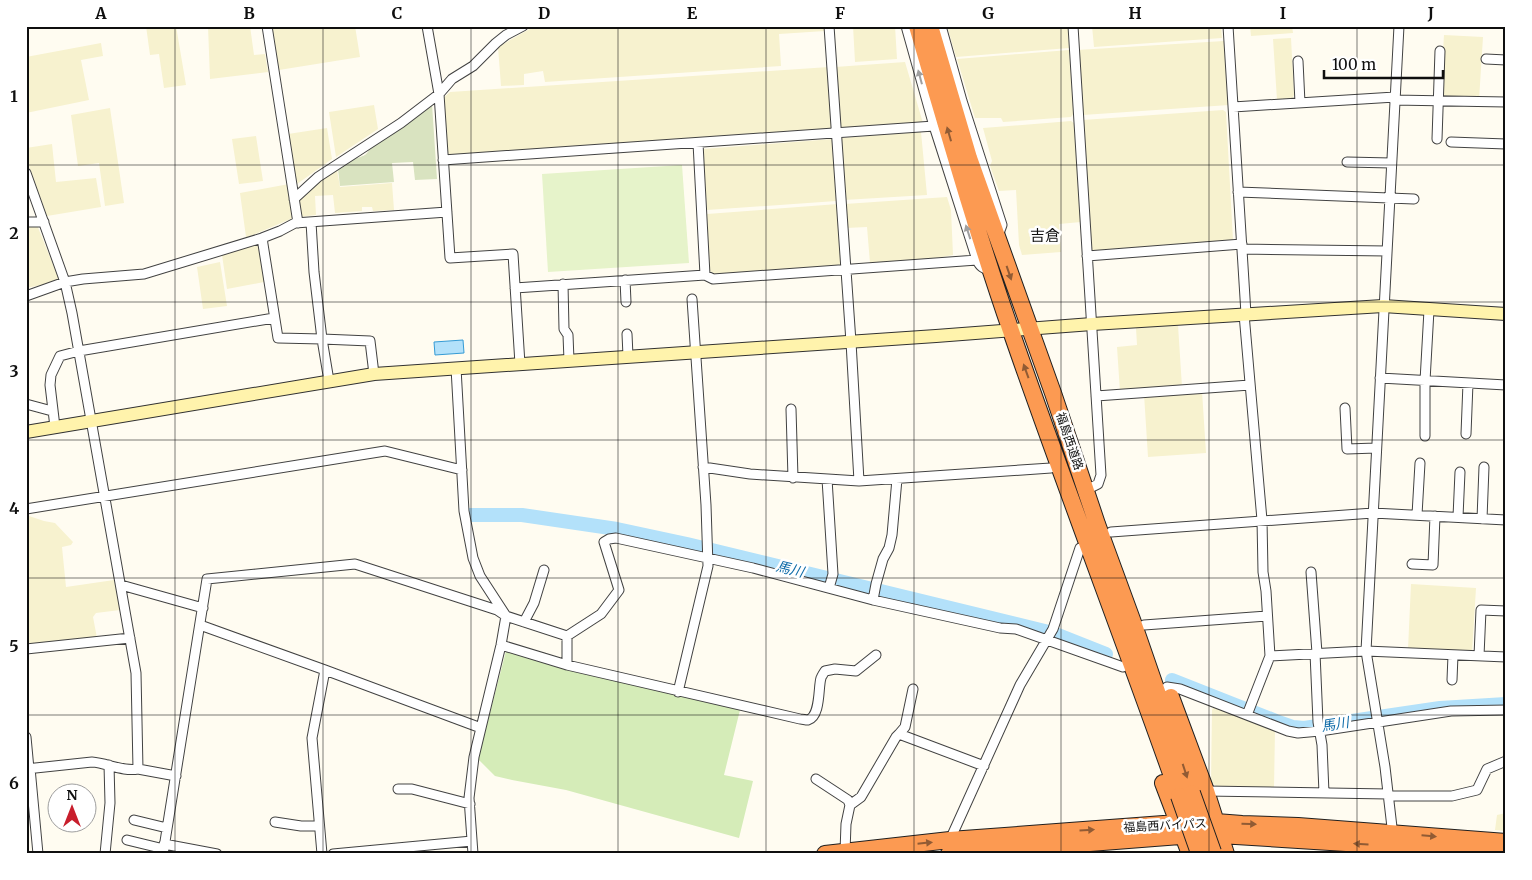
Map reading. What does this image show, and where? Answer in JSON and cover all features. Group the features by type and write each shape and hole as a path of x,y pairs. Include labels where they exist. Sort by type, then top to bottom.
{"highway":[{"name":"福島西道路","path":"917,26 1011,331 1136,672 1192,793"},
{"name":"福島西道路","path":"930,26 969,158 1134,625 1192,793 1210,853"},
{"path":"1038,406 1036,420 1051,468 1058,481 1071,496 1073,521 1080,548 1190,854"},
{"path":"1086,490 1109,526 1167,687 1192,793 1218,828 1210,853"},
{"name":"福島西バイパス","path":"825,854 948,849 1180,829 1218,828 1497,854"},
{"name":"福島西バイパス","path":"1394,844 1506,842"}],"street":[{"path":"268,26 298,223"},
{"path":"428,26 438,94 450,258 513,254 520,364"},
{"path":"294,198 318,177 401,123 438,94 452,79 474,66 501,39 523,26"},
{"path":"829,26 859,481"},
{"path":"906,26 934,126 977,260 980,266 992,271"},
{"path":"941,26 962,101 1002,225 997,237"},
{"path":"1073,26 1100,475 1098,484 1086,490"},
{"path":"1228,26 1245,314 1262,520 1263,572 1270,656 1248,712"},
{"path":"1394,844 1366,651 1399,26"},
{"path":"1437,139 1440,51"},
{"path":"1486,59 1506,60"},
{"path":"1298,61 1300,103"},
{"path":"1233,107 1394,98 1506,102"},
{"path":"444,160 934,126"},
{"path":"1451,142 1506,144"},
{"path":"698,143 705,274"},
{"path":"1347,162 1392,163"},
{"path":"26,173 65,282 72,313 137,685 138,769"},
{"path":"1238,192 1414,199"},
{"path":"26,296 65,282 144,274 262,238 295,223 447,212"},
{"path":"26,222 44,222"},
{"path":"311,222 314,272 329,382"},
{"path":"262,238 278,338 370,342 374,374"},
{"path":"1087,256 1242,246 1387,251"},
{"path":"515,288 705,274 713,279 977,260"},
{"path":"625,280 626,302"},
{"path":"562,284 564,329 568,335 569,360"},
{"path":"678,692 708,566 692,299"},
{"path":"26,432 374,374 1092,324 1383,306 1506,314"},
{"path":"1425,436 1425,381 1429,310"},
{"path":"55,427 50,385 51,375 60,356 79,351 274,318"},
{"path":"627,334 628,356"},
{"path":"456,368 464,511 473,558 480,576 506,616 471,776 470,804 473,854"},
{"path":"1380,378 1506,385"},
{"path":"1466,434 1468,383"},
{"path":"1096,396 1250,385"},
{"path":"26,404 52,411"},
{"path":"1345,408 1347,449 1376,448"},
{"path":"791,409 793,478"},
{"path":"26,508 385,451 462,470"},
{"path":"1417,515 1420,462"},
{"path":"703,467 793,478 859,481 1051,468"},
{"path":"1482,519 1484,467"},
{"path":"1458,517 1460,472"},
{"path":"874,597 883,559 889,548 892,535 897,479"},
{"path":"827,480 831,581"},
{"path":"1111,532 1373,513 1506,520"},
{"path":"1412,564 1433,565 1435,516"},
{"path":"567,636 601,614 619,590 604,542 616,538 707,553 831,581 874,597 1000,628 1050,635 1123,667"},
{"path":"948,849 1020,685 1050,635 1080,548"},
{"path":"164,849 207,579 355,564 497,610 506,616 567,636"},
{"path":"524,622 534,604 544,570"},
{"path":"1311,572 1324,792"},
{"path":"120,585 203,608"},
{"path":"1479,656 1481,610 1506,611"},
{"path":"1144,625 1267,616"},
{"path":"200,625 481,728"},
{"path":"567,636 568,665"},
{"path":"26,649 130,638"},
{"path":"501,645 568,665 678,692 808,720 812,717 815,710 820,694 821,677 825,671 835,669 856,670 876,655"},
{"path":"1270,656 1366,651 1506,657"},
{"path":"1452,680 1453,655"},
{"path":"322,854 312,738 325,670"},
{"path":"1167,687 1180,689 1248,712 1298,733 1319,727 1377,718 1451,711 1506,710"},
{"path":"850,805 861,797 896,737 905,727 913,690"},
{"path":"899,734 984,766"},
{"path":"26,737 38,854"},
{"path":"1192,793 1324,792 1452,796 1477,790 1487,769 1506,761"},
{"path":"29,769 92,762 176,776"},
{"path":"105,854 110,803 110,765"},
{"path":"816,779 848,800 850,805 846,824 845,852"},
{"path":"398,789 412,789 470,804"},
{"path":"134,820 167,828"},
{"path":"274,822 300,826 319,826"},
{"path":"127,840 164,849 217,854"},
{"path":"333,854 472,841"}],"shaded area":[{"path":"146,26 176,26 186,85 164,88 159,54 150,55"},
{"path":"208,26 250,26 254,55 265,54 268,72 210,79"},
{"path":"272,26 355,26 360,57 279,70"},
{"path":"535,26 824,26 825,31 779,34 781,66 545,82 543,71 524,74 524,85 501,86 498,47"},
{"path":"853,26 895,26 897,59 855,62"},
{"path":"947,26 1068,26 1069,48 956,57"},
{"path":"1092,26 1221,26 1222,38 1094,47"},
{"path":"1250,26 1292,26 1293,33 1251,36"},
{"path":"1444,35 1483,37 1479,100 1440,98"},
{"path":"1291,38 1294,95 1292,99 1277,100 1273,39"},
{"path":"1224,41 1229,105 1083,115 1080,112 1077,50"},
{"path":"101,43 103,56 81,60 89,100 26,113 26,57"},
{"path":"1069,50 1074,113 1071,117 1003,122 1001,118 975,118 957,59"},
{"path":"905,62 923,123 839,129 835,67"},
{"path":"829,67 833,130 445,158 442,99 450,92"},
{"path":"374,105 378,129 336,157 329,112"},
{"path":"110,108 124,203 105,206 99,163 78,166 71,115"},
{"path":"1223,110 1226,112 1233,240 1092,251 1083,120"},
{"path":"1071,121 1075,124 1081,222 1059,224 1061,252 1022,255 1019,245 1016,190 999,191 990,166 992,161 983,128"},
{"path":"327,128 332,159 297,184 288,134"},
{"path":"921,132 927,195 844,200 840,138"},
{"path":"256,136 263,181 239,184 232,139"},
{"path":"833,139 836,201 707,210 703,149"},
{"path":"52,144 56,182 96,178 101,207 47,216 26,158 26,148"},
{"path":"337,170 340,187 392,183 394,210 373,211 372,207 362,207 362,211 335,213 333,195 315,196 316,215 300,217 297,199 307,194 319,181"},
{"path":"289,184 293,218 246,237 240,193"},
{"path":"947,197 951,210 953,255 925,260 870,263 867,227 846,228 845,204"},
{"path":"838,204 842,265 840,268 716,275 710,271 707,214"},
{"path":"26,225 37,225 58,277 57,282 26,288"},
{"path":"258,243 264,282 227,289 222,255"},
{"path":"220,262 227,306 203,309 197,267"},
{"path":"1178,325 1182,387 1120,392 1117,347 1137,345 1136,328"},
{"path":"1202,391 1206,453 1148,457 1144,394"},
{"path":"29,516 55,523 73,542 71,545 62,547 66,587 114,580 120,610 96,613 93,617 97,638 26,645 26,520"},
{"path":"1411,584 1476,588 1472,652 1408,649"},
{"path":"1214,706 1275,730 1274,788 1219,788 1211,782 1212,710"},
{"path":"1506,813 1506,831 1495,830 1497,815"}],"green space":[{"path":"432,104 437,179 415,180 413,162 392,163 394,182 340,186 338,169 350,161 364,156 371,146"},
{"path":"682,165 689,263 548,272 542,174"},
{"path":"506,651 553,666 740,710 724,775 753,781 739,838 566,790 495,776 478,759"}],"water":[{"path":"463,340 464,353 435,355 434,342"}],"waterway":[{"name":"馬川","path":"467,515 522,515 617,529 687,544 1053,633 1106,654"},
{"name":"馬川","path":"1172,680 1276,721 1293,727 1304,728 1440,708 1506,704"}],"district":[{"name":"吉倉","path":"1045,235"}]}
